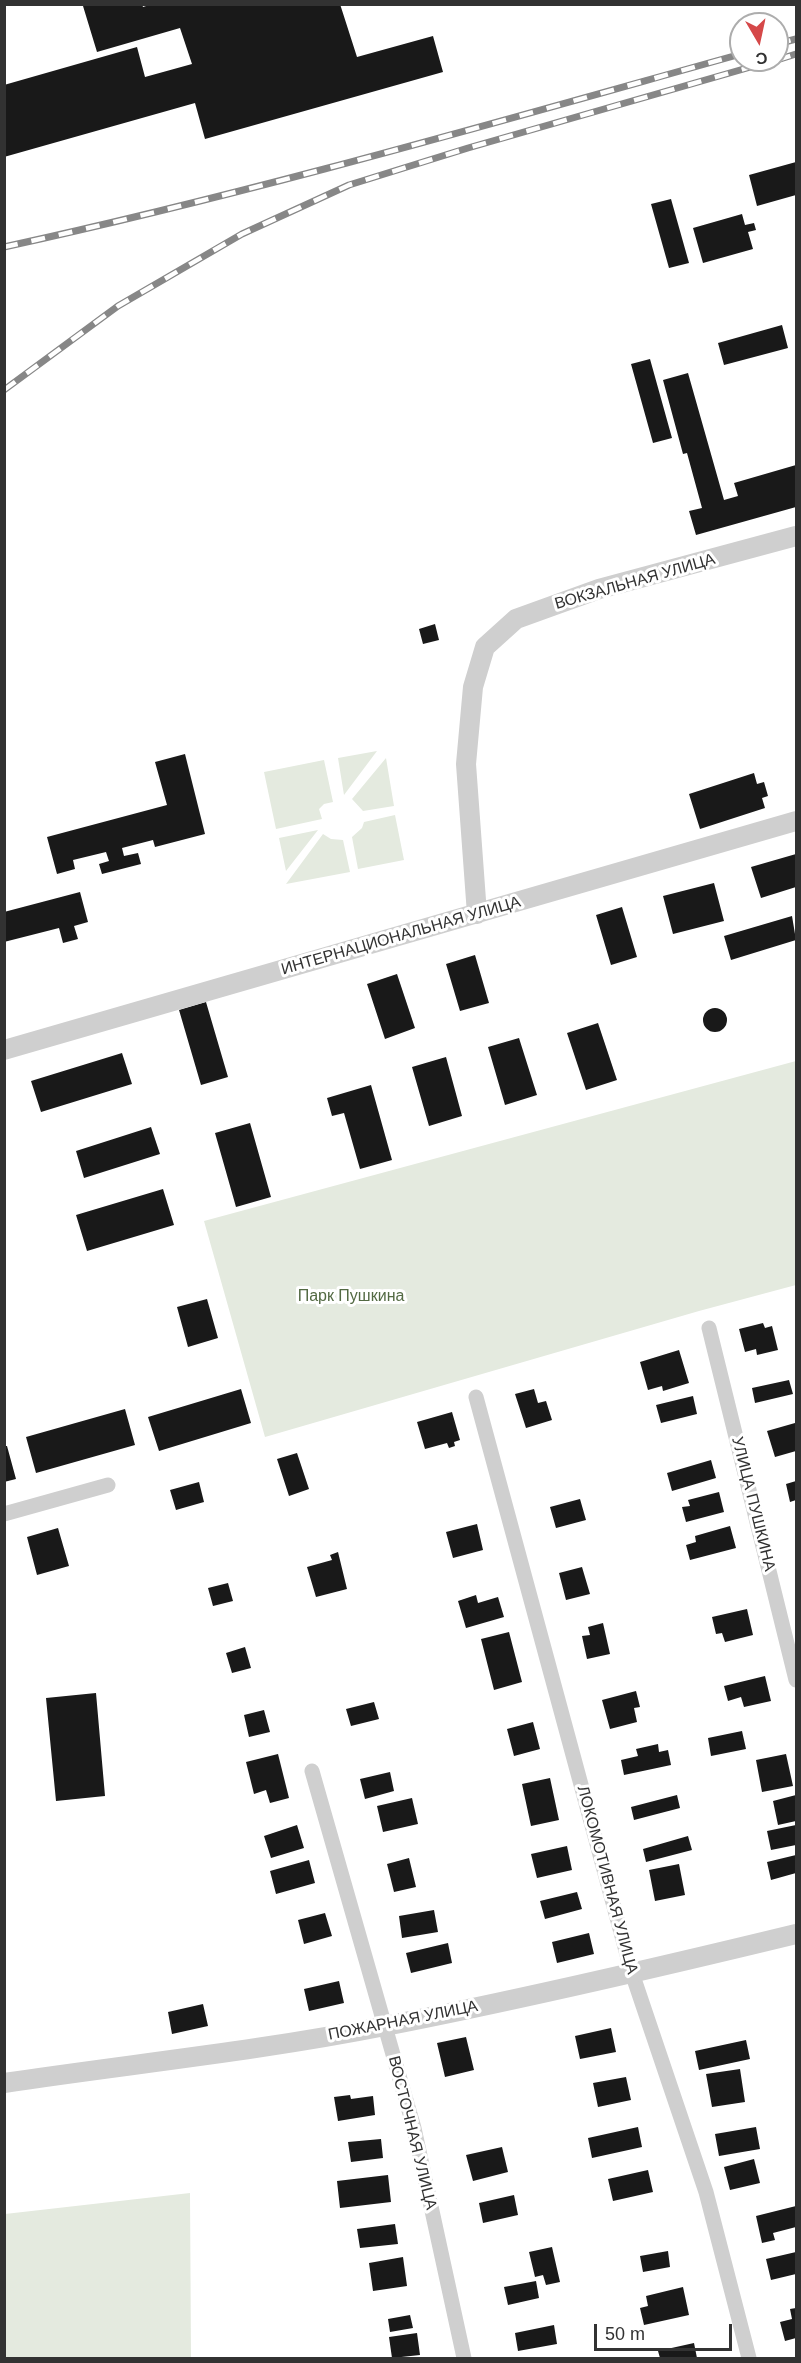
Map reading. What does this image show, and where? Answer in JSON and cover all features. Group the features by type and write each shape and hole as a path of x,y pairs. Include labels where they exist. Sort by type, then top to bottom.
{"street":[{"name":"ВОКЗАЛЬНАЯ УЛИЦА","path":"477,914 466,764 473,687 485,647 516,619 599,589 796,536"},
{"name":"ИНТЕРНАЦИОНАЛЬНАЯ УЛИЦА","path":"4,1050 796,821"},
{"name":"УЛИЦА ПУШКИНА","path":"709,1328 796,1680"},
{"name":"ЛОКОМОТИВНАЯ УЛИЦА","path":"476,1397 632,1973 706,2192 749,2358"},
{"path":"4,1514 108,1485"},
{"name":"ВОСТОЧНАЯ УЛИЦА","path":"312,1771 414,2128 464,2358"},
{"name":"ПОЖАРНАЯ УЛИЦА","path":"4,2083 232,2051 384,2026 632,1973 796,1934"}],"green space":[{"path":"377,751 344,795 338,758"},
{"path":"386,758 394,806 363,811 352,799"},
{"path":"324,760 333,802 324,804 319,809 322,819 276,829 264,772"},
{"path":"395,815 404,860 358,869 352,837 362,828 364,822"},
{"path":"318,830 286,871 279,838"},
{"path":"323,834 331,839 343,840 350,872 286,884"},
{"name":"Парк Пушкина","path":"796,1061 796,1285 265,1437 204,1221"},
{"path":"190,2193 191,2358 5,2358 5,2214"}],"building":[{"path":"142,4 143,7 152,4 340,4 357,57 433,36 443,72 205,139 195,103 4,157 4,85 137,47 145,77 192,64 180,28 97,52 83,6"},
{"path":"796,162 796,195 757,206 749,175"},
{"path":"671,199 689,263 669,268 651,204"},
{"path":"742,214 745,225 754,223 756,230 748,232 753,249 703,263 693,228"},
{"path":"782,325 788,348 724,365 718,343"},
{"path":"650,359 672,438 653,443 631,364"},
{"path":"688,373 724,500 738,496 734,483 796,465 796,507 696,535 689,511 702,508 687,453 683,454 663,380"},
{"path":"435,624 439,640 423,644 419,629"},
{"path":"185,754 205,834 155,847 153,840 122,848 124,856 138,853 141,864 102,874 99,864 109,861 106,852 73,860 75,869 57,874 47,837 167,805 155,762"},
{"path":"754,773 757,784 764,782 768,796 762,798 765,808 700,829 689,794"},
{"path":"796,854 796,887 761,898 751,867"},
{"path":"714,883 724,921 673,934 663,896"},
{"path":"80,892 88,922 74,926 78,939 63,943 59,928 4,942 4,912"},
{"path":"622,907 637,957 611,965 596,915"},
{"path":"792,916 796,940 731,960 724,936"},
{"path":"475,955 489,1003 460,1011 446,964"},
{"path":"397,974 415,1028 385,1039 367,984"},
{"path":"206,1002 228,1077 201,1085 179,1010"},
{"path":"715,1008 720,1009 726,1015 726,1025 720,1031 715,1032 710,1031 704,1025 703,1020 704,1015 710,1009"},
{"path":"598,1023 617,1080 586,1090 567,1033"},
{"path":"519,1038 537,1095 505,1105 488,1047"},
{"path":"122,1053 132,1084 41,1112 31,1081"},
{"path":"446,1057 462,1116 429,1126 412,1067"},
{"path":"371,1085 392,1160 360,1169 344,1113 332,1116 327,1098"},
{"path":"250,1123 271,1197 236,1207 215,1133"},
{"path":"151,1127 160,1154 84,1178 76,1151"},
{"path":"163,1189 174,1225 87,1251 76,1215"},
{"path":"207,1299 218,1338 188,1347 177,1307"},
{"path":"763,1323 765,1328 772,1326 778,1350 757,1355 756,1349 745,1352 739,1329"},
{"path":"679,1350 689,1383 663,1391 662,1386 648,1390 640,1362"},
{"path":"789,1380 793,1394 755,1403 752,1388"},
{"path":"241,1389 251,1423 159,1451 148,1417"},
{"path":"534,1389 538,1403 546,1401 552,1420 526,1428 515,1394"},
{"path":"693,1396 697,1414 661,1423 656,1405"},
{"path":"125,1409 135,1445 36,1473 26,1437"},
{"path":"452,1412 460,1440 454,1442 455,1446 449,1448 447,1443 425,1449 417,1422"},
{"path":"795,1423 796,1451 775,1457 767,1431"},
{"path":"4,1446 7,1446 16,1479 4,1482"},
{"path":"297,1453 309,1489 289,1496 277,1459"},
{"path":"711,1460 716,1478 672,1491 667,1473"},
{"path":"796,1481 796,1500 790,1502 786,1484"},
{"path":"199,1482 204,1502 176,1510 170,1490"},
{"path":"719,1492 724,1512 686,1522 682,1507 690,1506 688,1500"},
{"path":"580,1499 586,1520 556,1528 550,1507"},
{"path":"477,1524 483,1550 453,1558 446,1532"},
{"path":"730,1526 736,1548 690,1560 686,1545 696,1542 695,1536"},
{"path":"58,1528 69,1566 37,1575 27,1537"},
{"path":"338,1552 347,1589 316,1597 307,1567 332,1560 330,1555"},
{"path":"582,1567 590,1594 566,1600 559,1573"},
{"path":"228,1583 233,1601 213,1606 208,1588"},
{"path":"476,1595 478,1603 498,1597 504,1617 466,1628 458,1601"},
{"path":"747,1609 753,1635 725,1642 722,1633 716,1634 712,1617"},
{"path":"603,1623 610,1654 587,1659 582,1636 590,1635 588,1627"},
{"path":"509,1632 522,1682 494,1690 481,1639"},
{"path":"245,1647 251,1668 232,1673 226,1653"},
{"path":"765,1676 771,1701 744,1707 741,1697 728,1701 724,1686"},
{"path":"636,1691 640,1707 634,1708 637,1722 610,1729 602,1700"},
{"path":"96,1693 105,1796 56,1801 46,1698"},
{"path":"374,1702 379,1719 351,1726 346,1709"},
{"path":"264,1710 270,1732 249,1737 244,1715"},
{"path":"533,1722 540,1749 514,1756 507,1729"},
{"path":"742,1731 746,1749 711,1756 708,1738"},
{"path":"658,1744 659,1752 668,1750 671,1765 624,1775 621,1760 638,1756 636,1749"},
{"path":"278,1754 289,1798 270,1803 266,1790 254,1794 246,1762"},
{"path":"786,1754 793,1786 762,1792 756,1760"},
{"path":"390,1772 394,1791 365,1799 360,1779"},
{"path":"550,1778 559,1820 531,1826 522,1784"},
{"path":"677,1795 680,1808 634,1820 631,1807"},
{"path":"796,1795 796,1821 778,1825 773,1801"},
{"path":"412,1798 418,1824 383,1832 377,1806"},
{"path":"297,1825 304,1848 271,1858 264,1836"},
{"path":"796,1825 796,1845 771,1850 767,1831"},
{"path":"688,1836 692,1850 646,1862 643,1849"},
{"path":"567,1846 572,1870 537,1878 531,1854"},
{"path":"796,1855 796,1873 771,1880 767,1862"},
{"path":"409,1858 416,1887 394,1892 387,1864"},
{"path":"309,1860 315,1883 276,1894 270,1871"},
{"path":"679,1864 685,1895 655,1901 649,1870"},
{"path":"577,1892 582,1909 545,1919 540,1901"},
{"path":"434,1910 438,1932 402,1938 399,1916"},
{"path":"325,1913 332,1936 304,1944 298,1920"},
{"path":"589,1933 594,1954 557,1963 552,1942"},
{"path":"448,1943 452,1963 411,1973 406,1953"},
{"path":"339,1981 344,2003 309,2011 304,1989"},
{"path":"203,2004 208,2026 172,2034 168,2012"},
{"path":"611,2028 616,2052 580,2059 575,2036"},
{"path":"466,2037 474,2070 445,2077 437,2043"},
{"path":"746,2040 750,2059 699,2070 695,2051"},
{"path":"740,2069 745,2102 712,2107 706,2074"},
{"path":"626,2077 631,2100 598,2107 593,2083"},
{"path":"350,2095 351,2099 373,2096 375,2115 338,2121 334,2097"},
{"path":"638,2127 642,2147 592,2158 588,2138"},
{"path":"756,2127 760,2149 719,2156 715,2134"},
{"path":"381,2139 383,2158 351,2162 348,2142"},
{"path":"502,2147 508,2172 473,2181 466,2155"},
{"path":"754,2159 760,2183 730,2190 724,2167"},
{"path":"648,2170 653,2192 613,2201 608,2179"},
{"path":"388,2175 391,2202 340,2208 337,2181"},
{"path":"514,2195 518,2215 483,2223 479,2203"},
{"path":"796,2206 796,2227 773,2233 775,2240 762,2243 756,2216"},
{"path":"395,2224 398,2244 360,2248 357,2229"},
{"path":"552,2247 560,2282 546,2285 543,2275 535,2277 529,2252"},
{"path":"668,2251 670,2267 643,2272 640,2256"},
{"path":"796,2252 796,2274 771,2280 766,2259"},
{"path":"403,2257 407,2286 373,2291 369,2263"},
{"path":"536,2281 539,2298 508,2305 504,2287"},
{"path":"683,2287 689,2315 644,2325 640,2308 648,2306 646,2296"},
{"path":"796,2308 796,2338 785,2341 780,2322 792,2319 790,2309"},
{"path":"410,2315 413,2328 390,2332 388,2319"},
{"path":"554,2325 557,2344 518,2351 515,2333"},
{"path":"417,2333 420,2355 392,2358 389,2337"},
{"path":"694,2343 697,2358 660,2358 658,2351"}],"railway":[{"path":"789,41 796,39"},
{"path":"789,56 796,54"},
{"path":"4,247 282,180 729,57"},
{"path":"4,390 118,306 242,234 349,185 468,148 733,72"}]}
